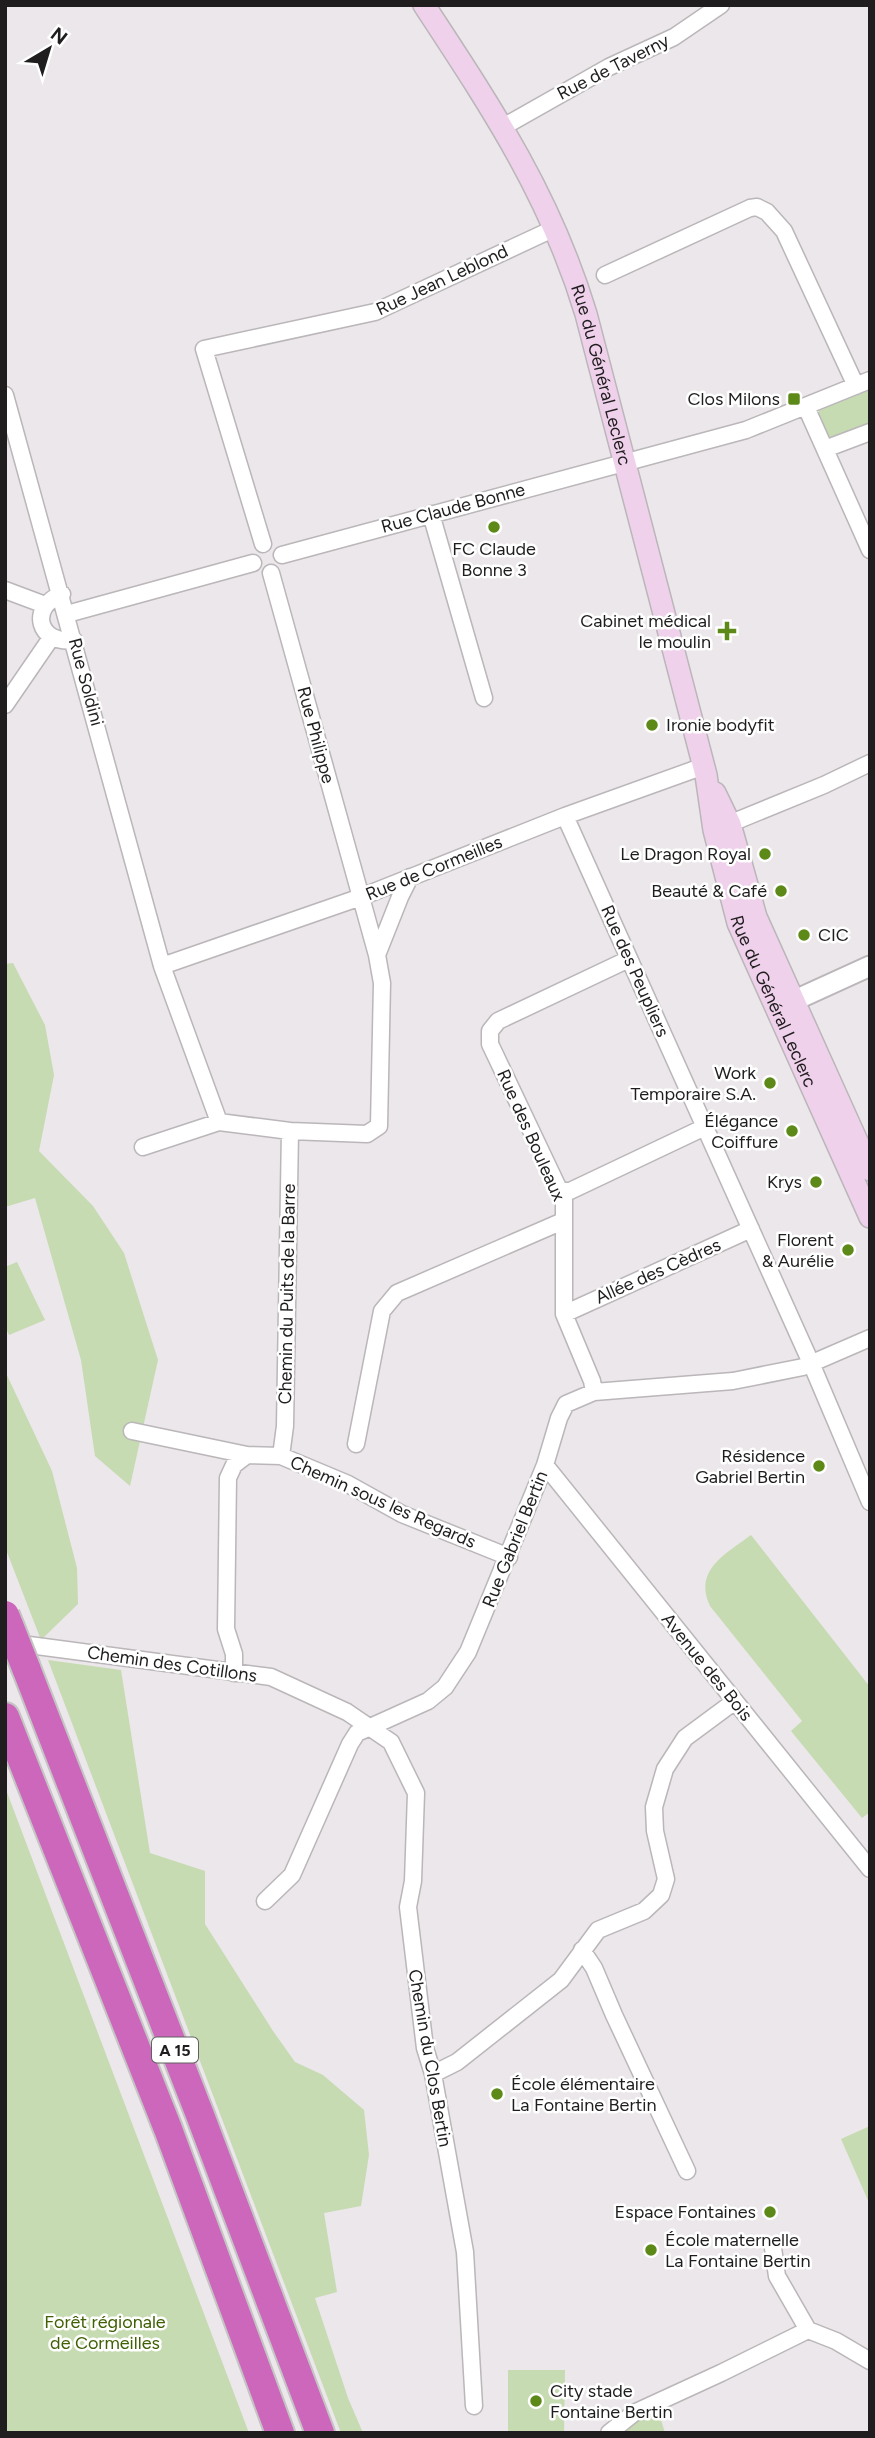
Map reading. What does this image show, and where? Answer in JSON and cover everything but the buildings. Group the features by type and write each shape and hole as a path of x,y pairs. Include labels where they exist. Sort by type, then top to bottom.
{"highway":[{"name":"A 15","path":"5,1615 200,2115 320,2433"},
{"name":"A 15","path":"5,1717 168,2129 280,2433"}],"main road":[{"name":"Rue du Général Leclerc","path":"424,5 503,127 535,184 581,298 722,827 785,1004 870,1217"},
{"name":"Rue du Général Leclerc","path":"785,1004 870,1170"}],"street":[{"name":"Rue de Taverny","path":"503,127 609,67 674,37 721,5"},
{"path":"605,275 750,208 763,209 784,231 863,383"},
{"name":"Rue Jean Leblond","path":"264,544 204,349 374,312 555,228"},
{"name":"Rue Claude Bonne","path":"282,555 746,430 863,383"},
{"name":"Rue Soldini","path":"6,397 162,966"},
{"path":"806,408 870,551"},
{"path":"825,449 870,432"},
{"path":"431,514 484,698"},
{"path":"264,544 275,545 282,555 281,564 271,573 260,572 253,563 254,551 264,544"},
{"path":"67,614 253,563"},
{"name":"Rue Philippe","path":"271,573 361,897"},
{"path":"5,590 45,605"},
{"path":"62,594 45,605 41,616 43,628 51,638 62,642 74,640"},
{"path":"5,705 51,638"},
{"name":"Rue de Cormeilles","path":"162,966 361,897 565,816 705,770"},
{"path":"722,827 867,770"},
{"name":"Rue des Peupliers","path":"565,816 811,1363 870,1502"},
{"path":"377,955 410,877"},
{"path":"143,1147 219,1122 290,1131 367,1134 379,1126 382,982 361,897"},
{"name":"Rue des Bouleaux","path":"594,1392 564,1314 564,1200 490,1044 490,1031 498,1021 629,959"},
{"path":"162,966 219,1122"},
{"path":"785,1004 870,966"},
{"path":"560,1191 570,1191 705,1127"},
{"name":"Chemin du Puits de la Barre","path":"281,1456 285,1426 290,1131"},
{"path":"356,1444 383,1311 397,1293 563,1221"},
{"name":"Allée des Cèdres","path":"564,1314 751,1229"},
{"name":"Rue Gabriel Bertin","path":"265,1901 292,1875 357,1733 428,1701 445,1687 468,1653 509,1557 566,1404 594,1392 733,1381 803,1367 870,1338"},
{"name":"Chemin sous les Regards","path":"132,1431 247,1455 281,1456 348,1484 402,1514 509,1557"},
{"path":"234,1672 234,1654 226,1629 228,1478 234,1465 247,1455"},
{"name":"Avenue des Bois","path":"545,1465 870,1869"},
{"name":"Chemin des Cotillons","path":"5,1642 271,1677 347,1712 369,1727"},
{"path":"433,2074 457,2062 561,1980 598,1930 644,1911 661,1895 666,1878 655,1831 654,1807 665,1769 685,1738 735,1701"},
{"name":"Chemin du Clos Bertin","path":"369,1727 391,1742 416,1793 412,1881 408,1907 425,2048 433,2074 464,2252 474,2406"},
{"path":"582,1950 594,1968 687,2171"},
{"path":"773,2248 776,2276 808,2330 835,2341 870,2361"},
{"path":"609,2433 634,2413 808,2330"}],"green space":[{"path":"870,386 870,424 832,438 829,436 821,426 819,410"},
{"path":"13,963 45,1025 54,1075 39,1151 93,1206 124,1253 158,1360 130,1486 95,1456 81,1360 35,1198 5,1207 5,964"},
{"path":"17,1262 45,1320 9,1335 5,1326 5,1267"},
{"path":"5,1371 52,1471 77,1568 78,1604 41,1640 5,1547"},
{"path":"751,1535 870,1687 870,1812 862,1818 791,1731 802,1721 710,1606 706,1593 709,1573 723,1556"},
{"path":"48,1660 121,1670 150,1853 205,1871 205,1924 273,2031 295,2062 323,2075 364,2110 369,2155 361,2206 324,2213 337,2292 315,2298 348,2398 363,2433 341,2433"},
{"name":"Forêt régionale de Cormeilles","path":"5,1787 249,2433 5,2433"},
{"path":"870,2126 870,2205 841,2139"},
{"name":"City stade Fontaine Bertin","path":"508,2370 565,2370 564,2433 508,2433"},
{"path":"658,2410 665,2433 623,2433 644,2415"}],"place":[{"name":"Clos Milons","path":"794,399"},
{"name":"FC Claude Bonne 3","path":"494,527"},
{"name":"Cabinet médical le moulin","path":"727,631"},
{"name":"Ironie bodyfit","path":"652,725"},
{"name":"Le Dragon Royal","path":"765,854"},
{"name":"Beauté & Café","path":"781,891"},
{"name":"CIC","path":"804,935"},
{"name":"Work Temporaire S.A.","path":"770,1083"},
{"name":"Élégance Coiffure","path":"792,1131"},
{"name":"Krys","path":"816,1182"},
{"name":"Florent & Aurélie","path":"848,1250"},
{"name":"Résidence Gabriel Bertin","path":"819,1466"},
{"name":"École élémentaire La Fontaine Bertin","path":"497,2094"},
{"name":"Espace Fontaines","path":"770,2212"},
{"name":"École maternelle La Fontaine Bertin","path":"651,2250"},
{"name":"City stade Fontaine Bertin","path":"536,2401"}]}
